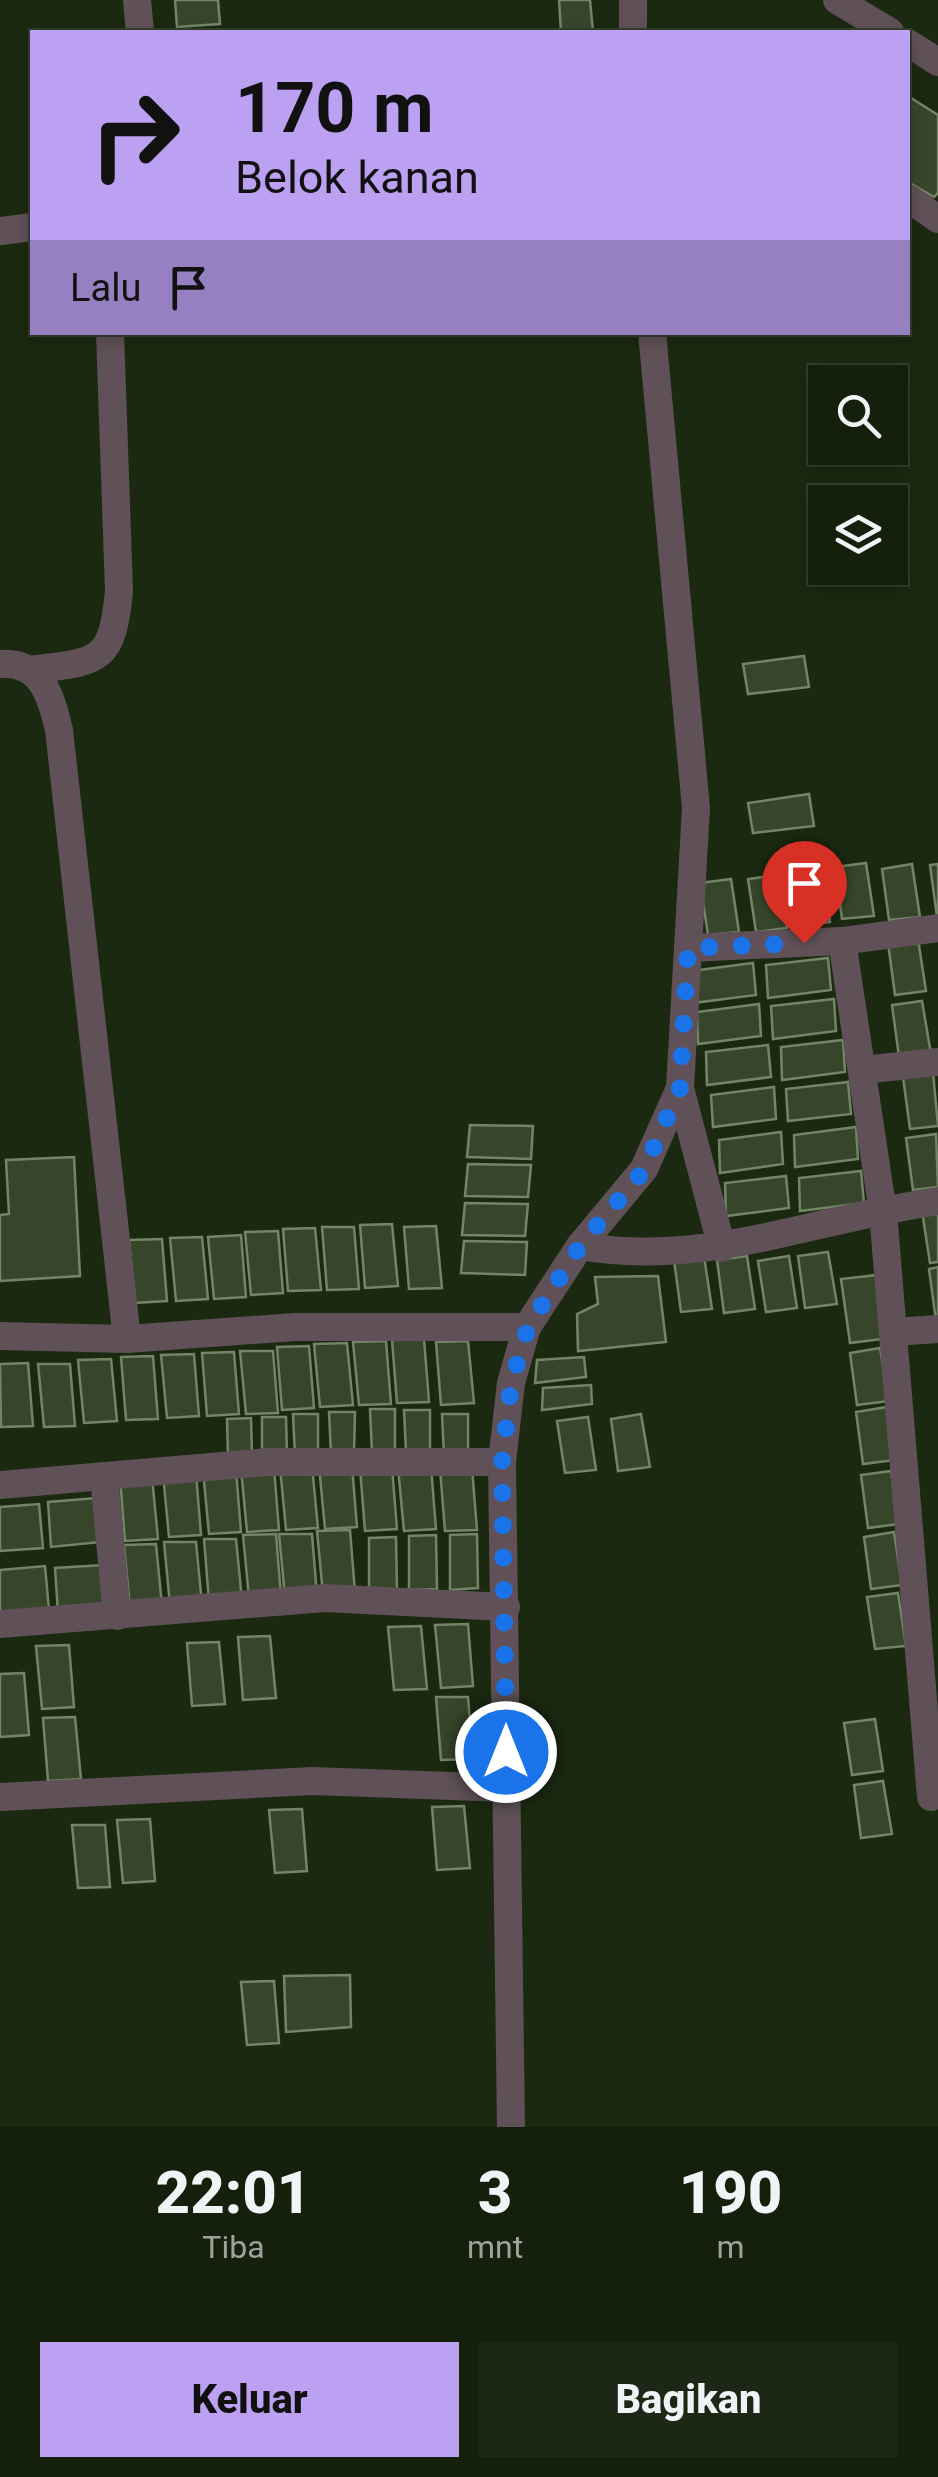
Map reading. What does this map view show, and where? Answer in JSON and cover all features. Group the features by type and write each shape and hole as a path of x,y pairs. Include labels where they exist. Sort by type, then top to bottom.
{"street":[{"path":"137,0 140,30"},
{"path":"836,0 887,30"},
{"path":"910,44 938,62"},
{"path":"910,199 938,219"},
{"path":"0,231 30,227"},
{"path":"0,664 30,670 80,663 100,653 115,633 119,591 110,335"},
{"path":"652,335 694,775 680,1088 722,1248"},
{"path":"30,670 50,694 59,730 127,1338"},
{"path":"688,948 842,941 938,928"},
{"path":"842,941 883,1212 917,1623 932,1730 931,1797"},
{"path":"862,1070 938,1062"},
{"path":"511,2127 502,1462 511,1384 528,1327 580,1246 644,1170 680,1088"},
{"path":"580,1246 606,1251 722,1248 938,1201"},
{"path":"0,1336 127,1338 295,1327 528,1327"},
{"path":"894,1332 938,1330"},
{"path":"0,1485 268,1462 502,1462"},
{"path":"104,1476 117,1616"},
{"path":"0,1624 325,1598 506,1607"},
{"path":"917,1623 938,1599"},
{"path":"0,1796 313,1781 506,1788"}],"building":[{"path":"175,0 218,0 220,24 177,27"},
{"path":"559,0 590,0 593,30 561,30"},
{"path":"910,100 938,115 938,193 934,197 910,183"},
{"path":"804,656 809,687 748,694 743,664"},
{"path":"809,794 814,826 753,833 748,803"},
{"path":"866,863 874,916 842,919 835,867"},
{"path":"912,864 920,917 889,920 882,869"},
{"path":"938,864 938,917 937,917 930,865"},
{"path":"821,869 830,922 798,926 791,873"},
{"path":"778,875 787,928 756,932 748,879"},
{"path":"731,879 739,932 708,935 700,883"},
{"path":"918,939 926,991 895,995 888,943"},
{"path":"828,958 831,990 768,998 766,965"},
{"path":"753,963 756,995 693,1003 691,971"},
{"path":"834,999 836,1031 773,1039 771,1006"},
{"path":"922,1001 931,1054 899,1057 892,1005"},
{"path":"759,1004 761,1036 698,1044 697,1012"},
{"path":"843,1040 845,1072 782,1080 781,1047"},
{"path":"768,1045 771,1077 707,1085 706,1052"},
{"path":"933,1072 938,1126 910,1129 903,1077"},
{"path":"848,1082 851,1114 788,1121 786,1089"},
{"path":"774,1087 776,1119 713,1127 711,1095"},
{"path":"470,1125 533,1126 531,1159 467,1157"},
{"path":"856,1127 858,1159 795,1167 794,1135"},
{"path":"781,1132 783,1164 720,1173 719,1140"},
{"path":"936,1134 938,1187 913,1190 906,1138"},
{"path":"74,1157 80,1276 0,1281 0,1215 9,1214 6,1160"},
{"path":"468,1164 531,1165 528,1197 465,1196"},
{"path":"861,1171 864,1203 800,1211 799,1178"},
{"path":"786,1176 789,1208 726,1216 725,1183"},
{"path":"465,1203 528,1204 525,1236 462,1235"},
{"path":"938,1209 938,1262 930,1263 922,1211"},
{"path":"392,1224 398,1286 365,1288 360,1225"},
{"path":"436,1226 442,1288 409,1289 404,1227"},
{"path":"322,1227 354,1227 359,1289 327,1290"},
{"path":"315,1228 321,1290 288,1291 283,1229"},
{"path":"278,1231 283,1293 251,1295 245,1232"},
{"path":"241,1235 246,1297 214,1299 208,1237"},
{"path":"202,1237 208,1299 176,1301 170,1238"},
{"path":"162,1239 167,1301 135,1303 129,1240"},
{"path":"464,1241 527,1242 525,1275 461,1273"},
{"path":"828,1252 837,1304 805,1308 798,1256"},
{"path":"704,1256 712,1309 681,1312 674,1260"},
{"path":"747,1256 755,1309 724,1313 717,1260"},
{"path":"789,1256 797,1308 766,1312 758,1261"},
{"path":"938,1267 938,1321 936,1321 929,1269"},
{"path":"877,1275 882,1339 850,1343 841,1279"},
{"path":"658,1276 666,1342 578,1351 577,1314 598,1304 595,1277"},
{"path":"424,1339 429,1402 397,1403 392,1340"},
{"path":"386,1341 391,1404 359,1405 353,1342"},
{"path":"468,1341 474,1403 441,1405 436,1342"},
{"path":"347,1343 353,1405 320,1407 314,1344"},
{"path":"309,1346 314,1408 282,1410 277,1347"},
{"path":"880,1348 889,1401 857,1405 850,1353"},
{"path":"240,1351 273,1351 278,1413 246,1414"},
{"path":"234,1352 239,1414 207,1416 202,1353"},
{"path":"194,1354 199,1416 167,1418 161,1355"},
{"path":"153,1356 158,1419 126,1420 121,1357"},
{"path":"584,1357 586,1377 535,1383 537,1360"},
{"path":"111,1359 117,1421 84,1423 78,1360"},
{"path":"28,1363 33,1426 1,1427 0,1364"},
{"path":"38,1364 70,1364 75,1426 44,1427"},
{"path":"591,1385 592,1404 542,1410 543,1388"},
{"path":"887,1407 895,1460 863,1464 856,1412"},
{"path":"370,1409 395,1409 395,1452 372,1452"},
{"path":"404,1410 430,1410 430,1453 406,1452"},
{"path":"329,1412 355,1412 354,1454 331,1454"},
{"path":"293,1414 318,1414 318,1456 295,1456"},
{"path":"442,1414 468,1414 468,1456 444,1456"},
{"path":"641,1414 650,1467 618,1471 611,1419"},
{"path":"262,1417 286,1417 287,1455 262,1455"},
{"path":"588,1417 596,1470 565,1473 557,1421"},
{"path":"251,1418 252,1456 228,1456 227,1419"},
{"path":"312,1466 318,1528 286,1530 280,1467"},
{"path":"319,1466 352,1466 357,1527 325,1529"},
{"path":"392,1467 397,1529 365,1531 360,1468"},
{"path":"431,1467 436,1529 404,1531 398,1468"},
{"path":"274,1468 279,1530 247,1532 241,1469"},
{"path":"472,1468 477,1530 445,1531 440,1469"},
{"path":"236,1470 241,1532 209,1534 203,1471"},
{"path":"891,1471 899,1524 868,1528 861,1475"},
{"path":"196,1473 201,1535 169,1537 163,1474"},
{"path":"152,1477 158,1539 125,1541 120,1478"},
{"path":"96,1498 101,1542 51,1547 48,1502"},
{"path":"39,1504 43,1548 0,1551 0,1507"},
{"path":"350,1530 355,1592 323,1594 317,1531"},
{"path":"894,1532 902,1585 871,1589 864,1537"},
{"path":"276,1534 281,1596 249,1598 243,1535"},
{"path":"279,1534 312,1534 317,1596 285,1597"},
{"path":"477,1534 478,1588 450,1590 450,1535"},
{"path":"436,1535 437,1589 409,1590 409,1536"},
{"path":"396,1537 397,1591 369,1593 369,1538"},
{"path":"204,1539 236,1539 242,1600 209,1602"},
{"path":"164,1542 196,1542 202,1604 170,1605"},
{"path":"156,1544 162,1606 130,1608 124,1545"},
{"path":"103,1565 108,1609 58,1613 55,1568"},
{"path":"45,1566 49,1610 0,1614 0,1570"},
{"path":"898,1593 906,1646 875,1649 867,1597"},
{"path":"468,1624 473,1686 441,1688 435,1625"},
{"path":"421,1626 427,1689 394,1690 388,1627"},
{"path":"270,1636 276,1698 243,1700 238,1637"},
{"path":"219,1642 225,1704 192,1706 187,1643"},
{"path":"69,1645 74,1707 42,1709 36,1646"},
{"path":"24,1673 29,1735 0,1737 0,1674"},
{"path":"436,1697 468,1697 473,1759 441,1760"},
{"path":"75,1717 81,1779 48,1781 43,1718"},
{"path":"875,1719 883,1771 852,1775 844,1723"},
{"path":"883,1781 892,1834 861,1838 854,1785"},
{"path":"464,1806 470,1868 437,1870 432,1807"},
{"path":"302,1809 307,1871 275,1873 269,1810"},
{"path":"150,1819 155,1881 123,1883 117,1820"},
{"path":"72,1825 105,1825 110,1887 78,1888"},
{"path":"350,1975 351,2027 286,2032 284,1976"},
{"path":"274,1981 279,2043 247,2045 241,1982"}],"route":[{"path":"506,1752 502,1462 511,1384 528,1327 580,1246 644,1170 680,1088 688,948 804,943"}]}
